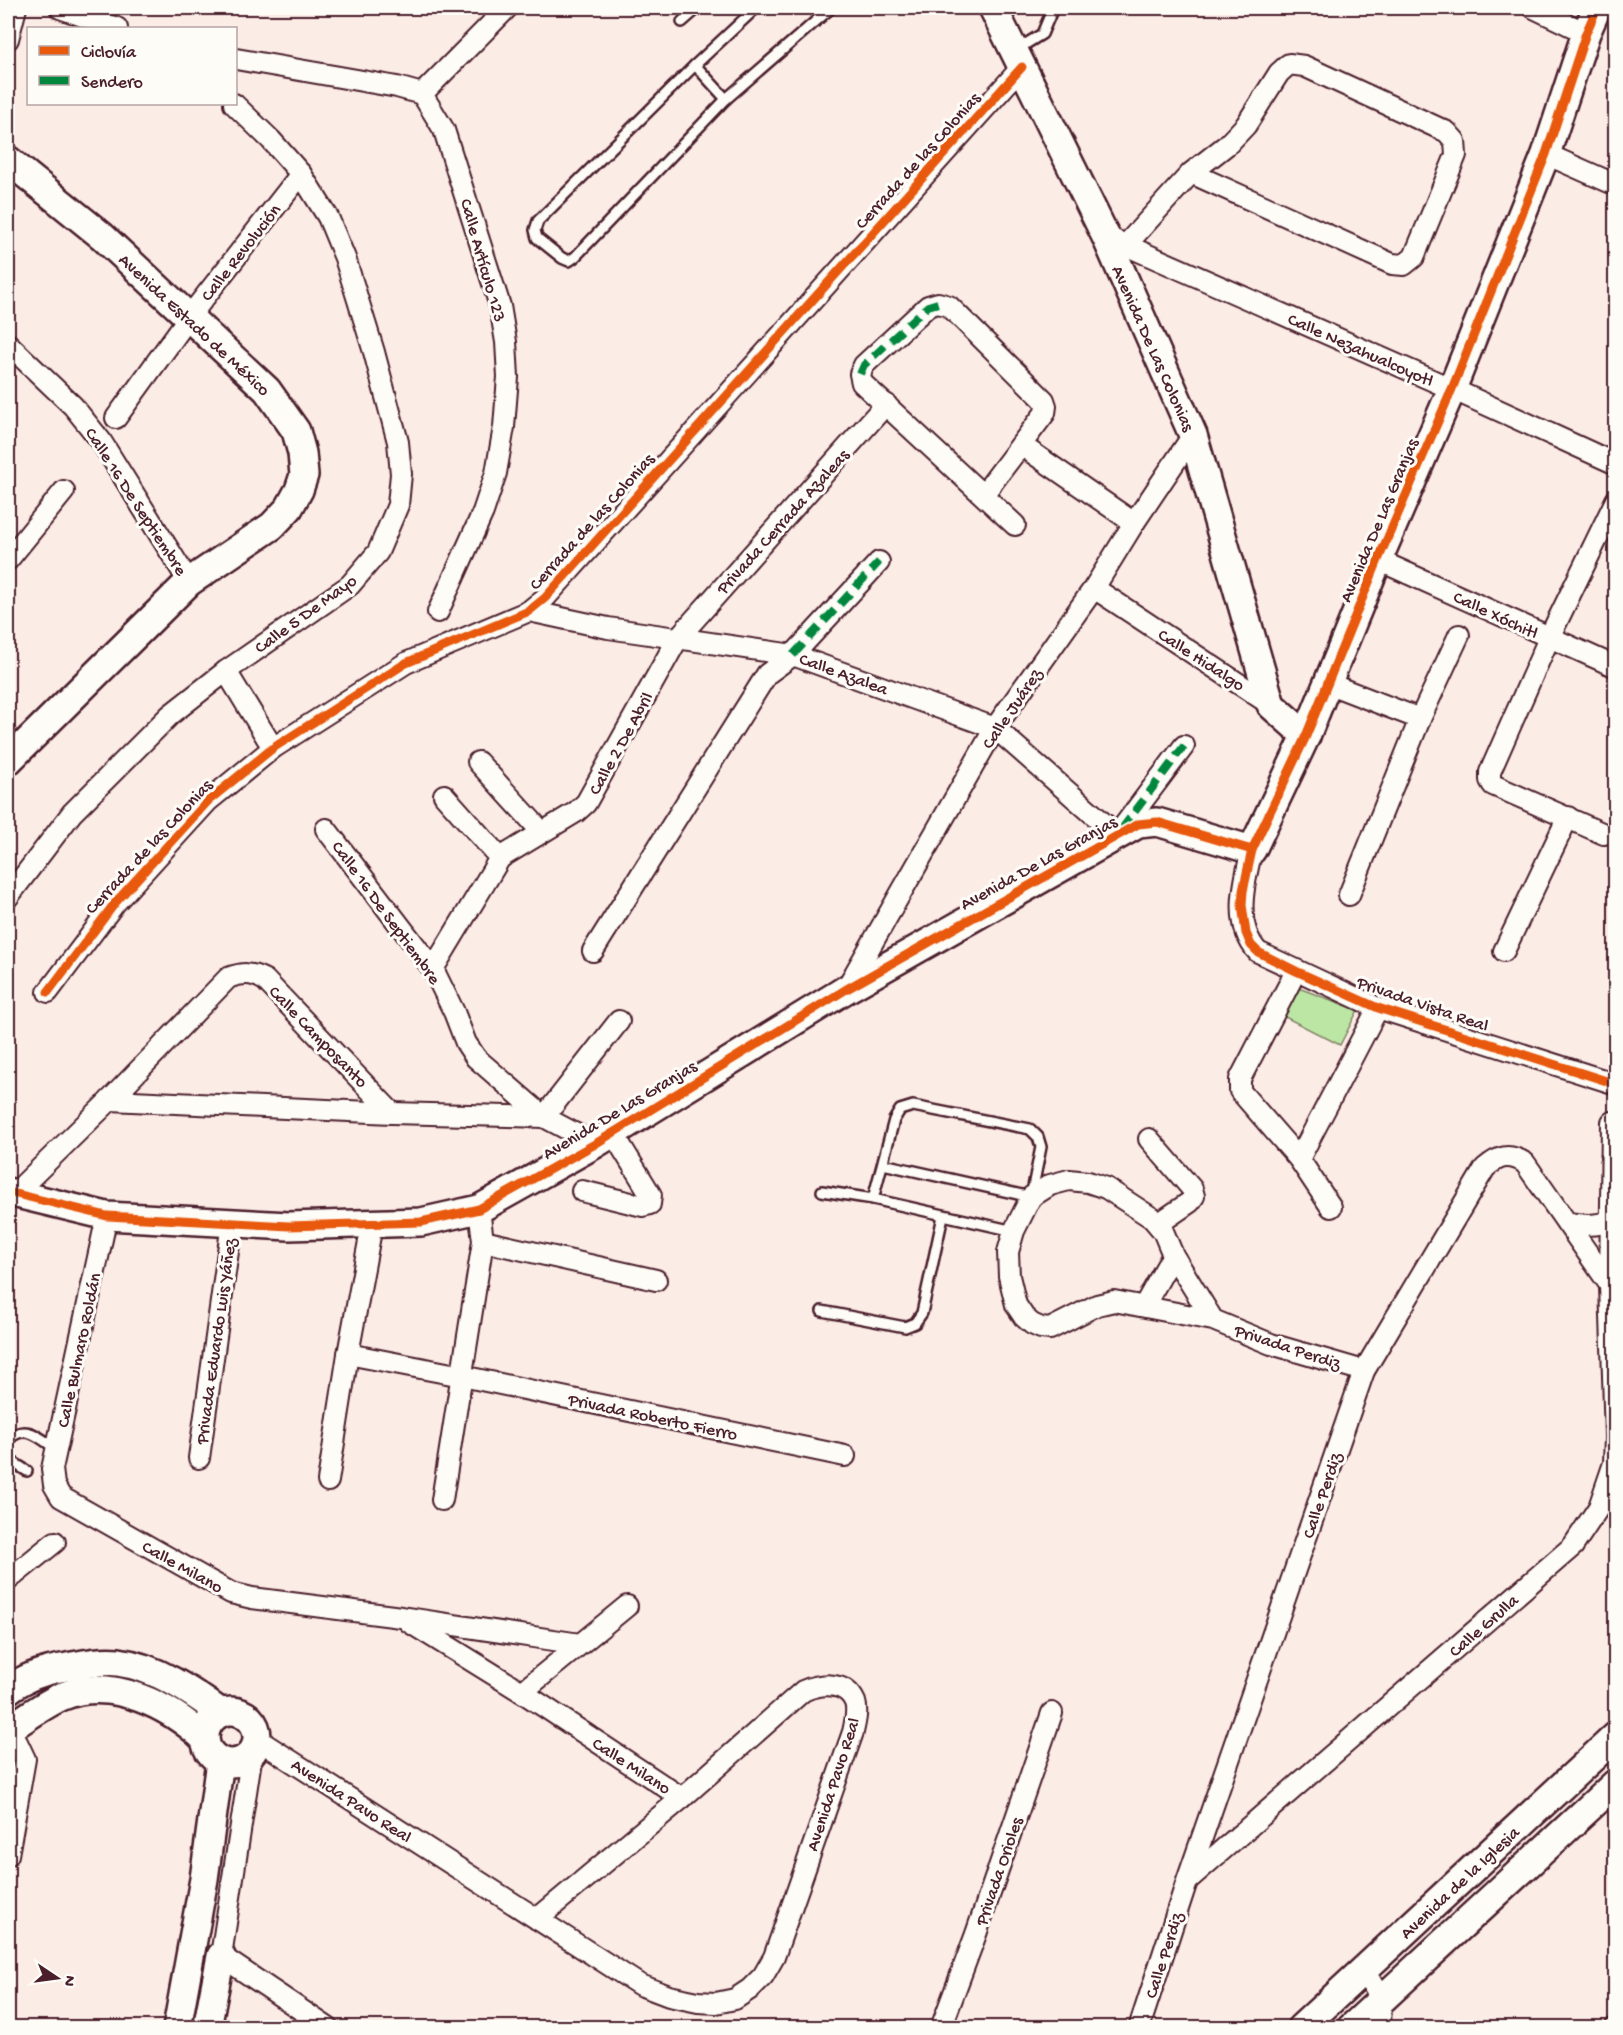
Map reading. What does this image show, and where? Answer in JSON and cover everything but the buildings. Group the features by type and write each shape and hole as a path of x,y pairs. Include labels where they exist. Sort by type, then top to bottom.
{"street":[{"path":"8,39 16,8"},
{"path":"60,8 114,27"},
{"path":"237,59 396,87 422,94 507,8"},
{"name":"Avenida De Las Colonias","path":"993,8 1116,241 1193,435 1271,705"},
{"path":"1534,8 1586,33"},
{"name":"Avenida De Las Granjas","path":"11,1193 107,1216 289,1226 421,1222 479,1209 604,1139 845,990 1138,824 1157,822 1252,850 1306,736 1378,560 1452,389 1546,154 1586,33 1597,8"},
{"name":"Cerrada de las Colonias","path":"48,992 115,903 208,801 273,748 406,663 529,611 545,598 1018,59"},
{"path":"1116,241 1191,173 1228,144 1246,125 1279,73 1289,64 1304,66 1447,132 1455,141 1456,155 1414,257 1404,265 1392,264 1191,173"},
{"name":"Calle Artículo 123","path":"422,94 444,130 500,306 506,342 508,377 504,428 496,473 483,512 438,612"},
{"name":"Calle 5 De Mayo","path":"8,897 72,813 170,715 226,671 350,585 378,552 398,505 401,474 398,442 371,343 328,217 301,174 271,140 235,105"},
{"path":"1546,154 1616,185"},
{"name":"Avenida Estado de México","path":"8,160 102,236 267,390 296,431 302,453 304,475 299,490 288,508 272,526 189,582 8,761"},
{"name":"Calle Revolución","path":"116,418 189,317 301,174"},
{"name":"Calle Nezahualcoyotl","path":"1116,241 1616,464"},
{"path":"983,495 1045,412 1046,406 1044,399 949,306 938,303 928,306 864,365 860,374 862,383 1015,525"},
{"name":"Calle 16 De Septiembre","path":"8,344 73,406 101,441 189,582"},
{"name":"Privada Cerrada Azaleas","path":"678,638 886,404"},
{"name":"Calle Juárez","path":"845,990 995,728 1094,588 1193,435"},
{"path":"1021,445 1134,523"},
{"path":"8,560 64,491"},
{"path":"1604,834 1493,785 1490,772 1549,638 1616,500"},
{"name":"Calle Xóchitl","path":"1378,560 1616,667"},
{"path":"593,951 767,674 793,655 879,562"},
{"name":"Calle Hidalgo","path":"1094,588 1271,705 1306,736"},
{"name":"Calle Azalea","path":"529,611 608,628 793,655 995,728 1117,835"},
{"path":"1349,895 1420,720 1459,635"},
{"name":"Calle 2 De Abril","path":"433,969 500,858 541,831 576,812 586,803 678,638"},
{"path":"226,671 273,748"},
{"path":"1328,683 1420,720"},
{"path":"1117,835 1184,746"},
{"path":"478,762 541,831"},
{"path":"444,795 500,858"},
{"path":"1504,951 1568,818"},
{"name":"Calle 16 De Septiembre","path":"326,829 433,969 466,1043 476,1058 544,1117 604,1139"},
{"name":"Privada Vista Real","path":"1252,850 1242,905 1249,939 1257,952 1378,1008 1616,1084"},
{"path":"1296,970 1240,1079 1239,1086 1240,1091 1299,1159 1331,1207"},
{"name":"Calle Camposanto","path":"11,1193 110,1100 228,978 240,974 253,974 265,980 392,1113"},
{"name":"Privada Vista Real","path":"1299,1159 1378,1008"},
{"path":"544,1117 619,1020"},
{"name":"Calle Camposanto","path":"110,1100 392,1113 544,1117"},
{"name":"Calle Grulla","path":"1187,1881 1573,1546 1599,1507 1614,1463 1615,1437 1610,1285 1612,1122"},
{"path":"582,1191 643,1206 650,1204 651,1195 604,1139"},
{"path":"1149,1139 1192,1189 1194,1196 1190,1202 1158,1224"},
{"name":"Calle Perdiz","path":"1139,2028 1187,1881 1364,1371 1485,1168 1494,1160 1504,1156 1515,1156 1525,1163 1610,1285"},
{"name":"Privada Perdiz","path":"1212,1320 1173,1255 1158,1224 1106,1188 1088,1182 1069,1180 1050,1185 1031,1197 1014,1231 1008,1252 1009,1276 1016,1305 1032,1324 1050,1329 1097,1305 1114,1301 1212,1320 1271,1344 1364,1371"},
{"path":"442,1500 483,1241 479,1209"},
{"name":"Calle Bulmaro Roldán","path":"54,1485 52,1469 107,1216"},
{"path":"1567,1223 1593,1225 1611,1220"},
{"name":"Privada Eduardo Luis Yáñez","path":"199,1458 232,1223"},
{"path":"328,1481 348,1354 372,1225"},
{"path":"483,1241 656,1280"},
{"path":"1144,1306 1173,1255"},
{"name":"Privada Roberto Fierro","path":"348,1354 845,1456"},
{"name":"Calle Milano","path":"54,1485 61,1497 231,1593 252,1598 401,1617 580,1644"},
{"path":"8,1580 55,1542"},
{"path":"522,1692 627,1606"},
{"name":"Calle Milano","path":"401,1617 522,1692 682,1798"},
{"path":"8,1690 17,1683 47,1670 90,1663 116,1662 137,1666 191,1690 221,1713"},
{"name":"Avenida Pavo Real","path":"254,1746 537,1919 640,1985 669,1996 716,2003 735,1999 750,1989 763,1976 774,1957 853,1732 856,1704 847,1691 832,1685 816,1685 803,1691 682,1798 537,1919"},
{"path":"8,1729 63,1696 88,1690 124,1693 143,1698 186,1721 205,1739"},
{"path":"207,2028 221,1956 254,1746 255,1729 250,1719 242,1713 231,1711 221,1713 212,1719 207,1728 205,1739 207,1748 212,1756 220,1761 238,1763 246,1759 254,1746"},
{"name":"Privada Orioles","path":"941,2028 1052,1713"},
{"name":"Avenida de la Iglesia","path":"1315,2023 1364,1970 1616,1736"},
{"path":"8,1737 17,1742 25,1759 8,1855"},
{"path":"177,2028 204,1879 220,1761"},
{"name":"Avenida de la Iglesia","path":"1351,2028 1616,1783"},
{"path":"221,1956 328,2028"},
{"path":"1364,1970 1381,1999 1380,2028"}],"lane":[{"path":"682,22 698,8"},
{"path":"756,8 695,65 538,221 535,230 537,238 562,258 569,261 575,257 726,99 831,8"},
{"path":"1018,59 1042,34 1053,8"},
{"path":"695,65 726,99"},
{"path":"873,1199 894,1120 900,1110 913,1106 1030,1129 1038,1137 1041,1147 1031,1197 883,1164"},
{"path":"822,1191 873,1199 1014,1231"},
{"path":"822,1311 905,1327 915,1323 922,1313 943,1216"},
{"path":"8,1440 14,1434 25,1431 35,1434 56,1449"},
{"path":"8,1459 27,1471"}],"green space":[{"path":"1293,986 1358,1010 1340,1045 1279,1014"}],"marked path":[{"path":"860,374 864,365 928,306 938,303"},
{"path":"793,655 879,562"},
{"path":"1121,830 1184,746"}],"cycle path":[{"path":"1597,8 1586,33 1546,154 1452,389 1378,560 1306,736 1252,850 1242,905 1246,933 1251,945 1258,952 1296,971 1378,1008 1616,1084"},
{"path":"48,992 115,903 208,801 273,748 406,663 529,611 545,598 1022,67"},
{"path":"8,1192 107,1216 289,1226 421,1222 479,1209 595,1144 845,990 1138,824 1157,822 1252,850"}]}
